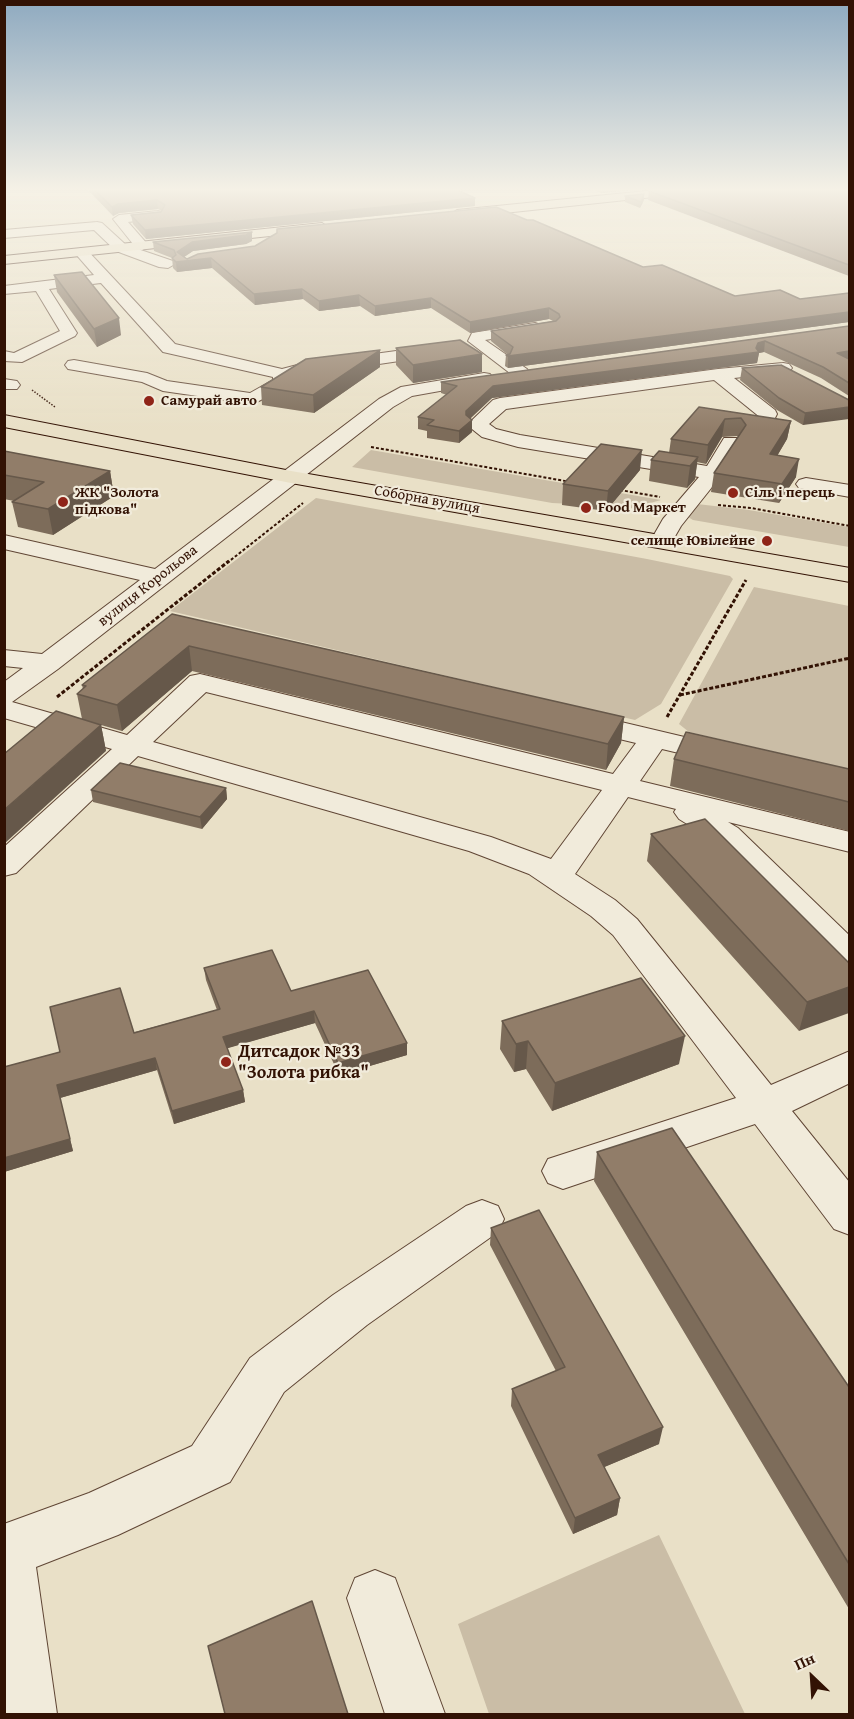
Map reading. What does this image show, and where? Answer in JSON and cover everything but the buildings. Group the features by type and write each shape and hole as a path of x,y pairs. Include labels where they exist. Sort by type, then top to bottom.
{"main road":[{"name":"Соборна вулиця","path":"4,421 291,477 662,540 849,575"}],"street":[{"path":"97,269 170,348 282,374 301,369 459,349 512,374"},
{"path":"4,290 106,279"},
{"path":"8,359 69,333 40,286"},
{"path":"512,374 476,341 478,336 551,331"},
{"path":"713,473 519,441 489,433 477,425 500,404 718,374 788,371 748,352"},
{"path":"74,365 147,378 163,386 253,399 282,382 282,374"},
{"name":"вулиця Корольова","path":"4,696 386,403 407,391 543,370"},
{"path":"718,374 768,414"},
{"path":"558,381 577,394"},
{"path":"662,540 713,473 731,442"},
{"path":"806,484 849,491"},
{"path":"4,542 160,577"},
{"path":"4,658 49,663"},
{"path":"4,866 200,682 849,842"},
{"path":"18,712 480,844 541,867 603,908 625,927 849,1216"},
{"path":"553,714 747,760"},
{"path":"555,877 655,738"},
{"path":"665,797 727,835 849,958"},
{"path":"563,1171 765,1105 849,1066"},
{"path":"27,1714 5,1552 99,1516 211,1464 267,1375 350,1310 482,1219"},
{"path":"375,1598 414,1714"}],"path":[{"path":"8,384 37,392 59,410"},
{"path":"371,447 582,484"},
{"path":"617,490 751,508 849,526"},
{"path":"18,712 136,634 311,496"},
{"path":"655,738 742,586"},
{"path":"136,634 147,637"},
{"path":"680,695 849,658"}],"shaded area":[{"path":"371,450 661,500 618,512 606,511 610,506 552,503 352,467"},
{"path":"316,498 647,559 730,576 733,579 661,704 635,720 170,611"},
{"path":"697,504 749,510 849,527 849,547 693,520 688,517"},
{"path":"754,587 849,606 849,769 689,732 679,724"},
{"path":"659,1535 745,1714 489,1714 458,1624"}],"place":[{"name":"Самурай авто","path":"149,401"},
{"name":"Сіль і перець","path":"733,493"},
{"name":"ЖК \"Золота підкова\"","path":"63,502"},
{"name":"Food Маркет","path":"586,508"},
{"name":"селище Ювілейне","path":"767,541"},
{"name":"Дитсадок №33 \"Золота рибка\"","path":"226,1062"}]}
